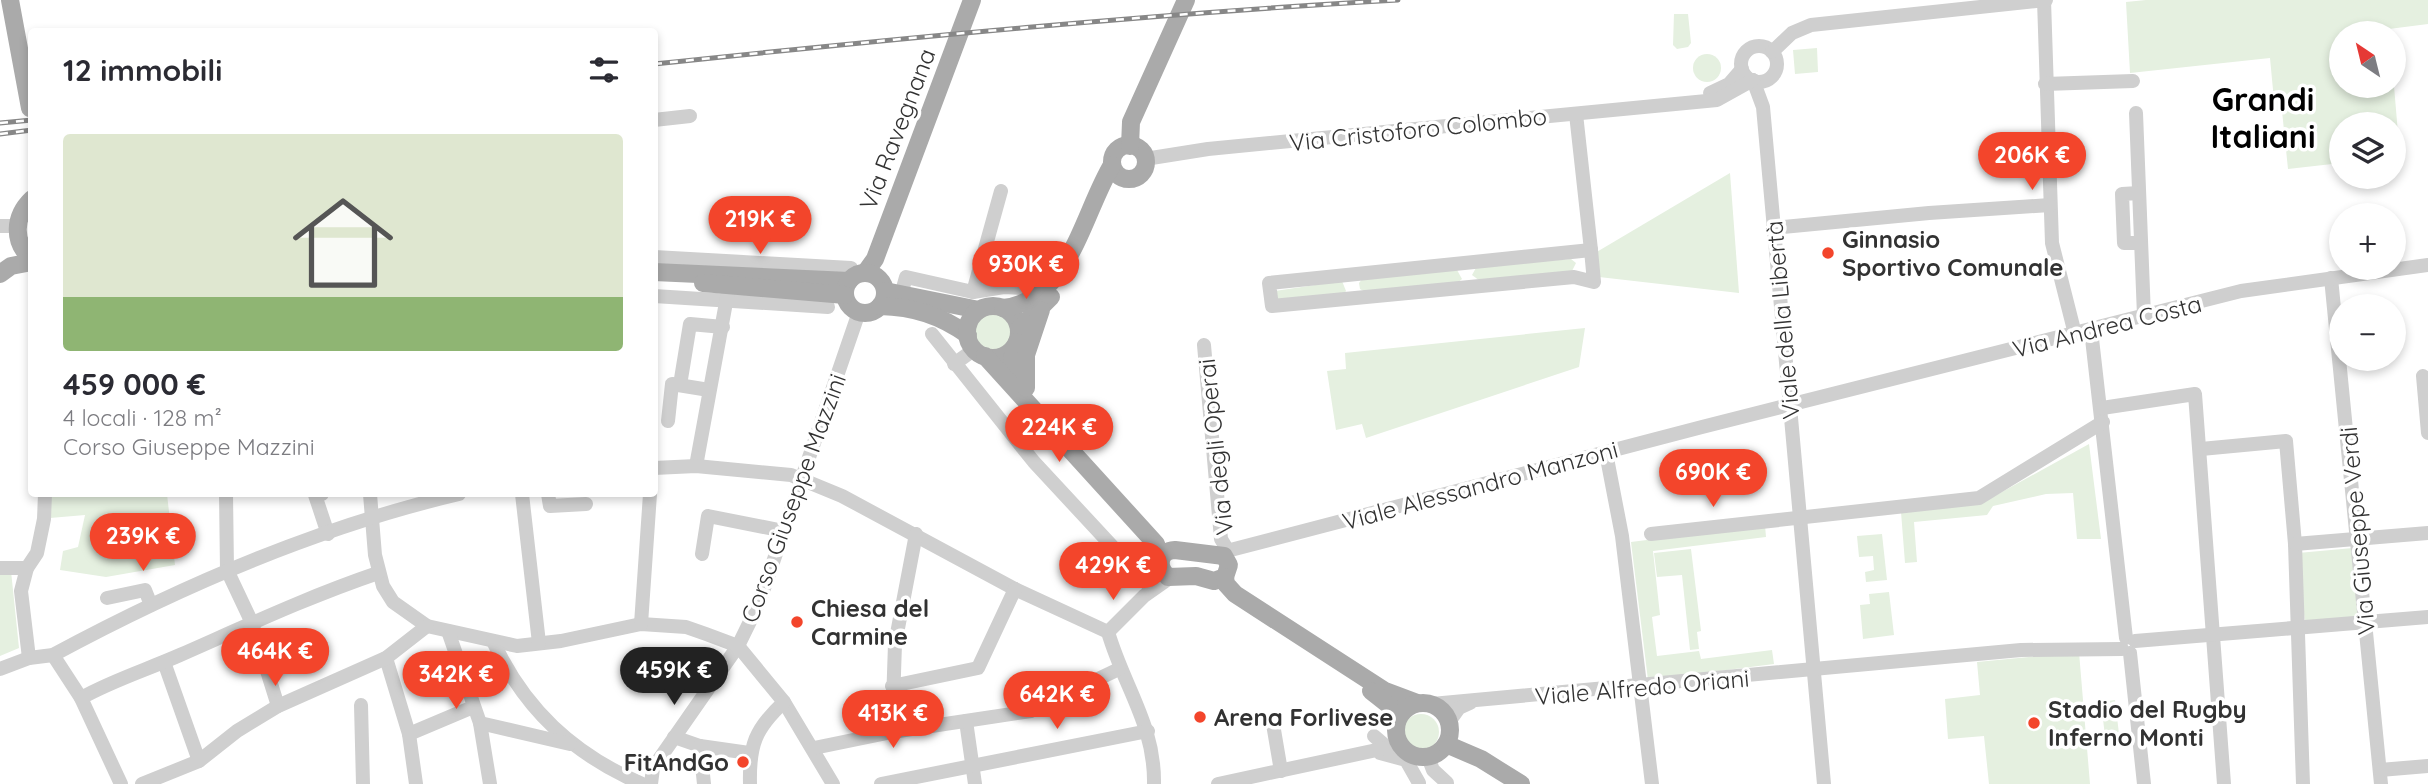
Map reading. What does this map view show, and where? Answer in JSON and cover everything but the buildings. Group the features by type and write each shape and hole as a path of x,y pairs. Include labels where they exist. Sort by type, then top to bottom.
{"main road":[{"path":"10,0 28,97"},
{"name":"Via Ravegnana","path":"852,279 875,259 972,0"},
{"path":"1130,146 1131,122 1186,0"},
{"path":"976,347 1004,355 1036,302 1069,274 1103,191 1117,171 1118,150 1130,146 1140,149 1145,159 1144,169 1137,177 1117,171"},
{"path":"0,264 12,230 28,204"},
{"path":"12,230 28,255"},
{"path":"0,274 11,266 28,262"},
{"path":"729,281 788,271 852,279"},
{"path":"658,274 729,281 852,279 876,276 889,297 947,320 976,347 1156,544 1166,564"},
{"path":"852,279 849,306 859,312 871,313 889,297 979,310 991,306 1003,308 1036,302"},
{"path":"1026,388 1026,355 1036,302"},
{"path":"1003,308 1015,318 1018,335 1011,357 1012,368 1166,564 1196,576 1222,564"},
{"path":"976,347 969,323 979,310"},
{"path":"1166,564 1222,564"},
{"path":"1222,564 1226,584 1235,594 1385,691 1443,711 1448,731 1481,759 1521,784"},
{"path":"1222,564 1231,600 1381,697 1397,720"},
{"path":"1425,704 1406,709 1397,720 1394,746 1409,754 1424,757 1448,731"}],"street":[{"path":"1772,52 1792,33 1811,26 2045,0 2045,84 2052,243 2075,334"},
{"path":"1692,100 1729,85 1742,69 1742,58 1749,49 1761,46 1772,52 1776,68 1769,78 1753,80 1717,100"},
{"path":"1742,69 1753,80"},
{"name":"Viale della Libertà","path":"1763,107 1769,78"},
{"name":"Viale della Libertà","path":"1753,80 1763,107 1824,784"},
{"path":"2045,84 2133,81"},
{"path":"1692,100 1749,97 1763,107"},
{"name":"Via Cristoforo Colombo","path":"1145,159 1208,149 1576,114 1692,100"},
{"path":"2136,113 2144,316"},
{"path":"1576,114 1591,250 1594,282 1574,276 1272,306 1269,284 1591,250"},
{"path":"658,120 690,116"},
{"path":"973,292 1001,191"},
{"path":"1773,228 2050,205"},
{"path":"658,258 729,281 828,307"},
{"path":"1461,262 1467,286"},
{"name":"Via Andrea Costa","path":"2406,268 2428,265"},
{"path":"1349,274 1352,298"},
{"path":"889,297 906,277 973,292 1004,287 1022,288 1036,302"},
{"name":"Via Andrea Costa","path":"1789,406 2241,292 2329,278"},
{"name":"Via Giuseppe Verdi","path":"2331,280 2381,777"},
{"path":"658,295 729,281"},
{"path":"696,466 723,327 729,281"},
{"name":"Corso Giuseppe Mazzini","path":"651,784 653,768 738,646 759,603 859,312"},
{"path":"680,385 690,324 723,327"},
{"path":"2091,330 2144,784"},
{"path":"932,334 1034,462 1147,592"},
{"name":"Via degli Operai","path":"1204,345 1222,564"},
{"path":"954,364 976,347"},
{"path":"2423,376 2428,433"},
{"path":"668,421 672,384 709,390"},
{"path":"1651,534 1979,498 2102,415 2195,394 2224,784"},
{"name":"Viale Alessandro Manzoni","path":"1222,564 1253,545 1789,406"},
{"path":"2201,449 2286,441 2295,544 2303,784"},
{"path":"1606,453 1622,536 1652,784"},
{"path":"658,468 696,466 791,475 916,534 1015,589 1108,632 1119,669 1148,730 1154,756 1154,784"},
{"path":"29,658 21,591 27,568 37,553 46,497"},
{"path":"226,497 227,570 252,623 278,706"},
{"path":"315,497 328,534"},
{"path":"370,497 378,573 393,602 427,625 517,646 640,624 687,627 738,646 784,702 814,748 833,784"},
{"path":"0,669 29,658 53,655 227,570 373,518 444,497"},
{"path":"522,497 539,643"},
{"path":"549,497 551,506 586,504"},
{"path":"640,624 650,497"},
{"path":"702,554 708,516 784,531"},
{"path":"2295,544 2428,533"},
{"path":"892,732 895,644 916,534"},
{"path":"1108,632 1147,592 1166,564"},
{"path":"0,568 27,568"},
{"path":"81,698 112,681 164,662 311,596 378,573"},
{"path":"892,686 978,668 1015,589"},
{"path":"107,598 145,590 151,605"},
{"name":"Viale Alfredo Oriani","path":"1425,704 1448,701 1471,703 2021,650 2129,644 2428,617"},
{"path":"142,784 199,761 237,731 278,706 386,658 427,625"},
{"path":"448,631 480,723 490,784"},
{"path":"493,641 509,676 533,708 620,780 642,784"},
{"path":"53,655 81,698 121,784"},
{"path":"386,658 412,733 416,784"},
{"path":"164,662 199,761"},
{"path":"814,748 892,732 1031,711 1119,669"},
{"path":"750,784 749,753 755,736 784,702"},
{"path":"1448,731 1459,708 1471,703"},
{"path":"361,705 363,784"},
{"path":"412,733 473,707"},
{"path":"966,721 975,784"},
{"path":"480,723 575,745"},
{"path":"1273,724 1281,771"},
{"path":"881,784 1148,730"},
{"path":"1374,736 1394,746"},
{"path":"674,737 700,746 749,753"},
{"path":"700,746 704,784"},
{"path":"1218,784 1239,782 1394,746"},
{"path":"1371,751 1396,754 1406,760 1422,784"},
{"path":"1424,757 1433,770 1448,783"},
{"path":"1422,784 1424,757"},
{"path":"2381,777 2428,766"},
{"path":"1422,784 1448,783"}],"green space":[{"path":"2428,0 2428,24 2406,27 2406,21 2329,21 2329,98 2395,98 2396,112 2329,112 2329,164 2288,169 2282,111 2275,111 2270,58 2130,73 2126,2"},
{"path":"1674,14 1688,14 1691,43 1688,47 1677,49 1673,45"},
{"path":"1817,48 1818,72 1795,74 1793,50"},
{"path":"1707,54 1717,58 1721,68 1717,78 1707,82 1697,78 1693,68 1697,58"},
{"path":"1730,173 1739,293 1599,277 1595,253"},
{"path":"1571,259 1576,263 1571,273 1480,281 1472,275 1477,266"},
{"path":"1457,270 1462,279 1457,283 1367,293 1360,289 1359,283 1363,278"},
{"path":"1342,281 1346,291 1343,295 1279,301 1275,291"},
{"path":"994,313 1007,319 1013,332 1007,345 994,351 981,345 975,332 981,319"},
{"path":"1585,328 1579,367 1366,438 1362,424 1336,430 1327,371 1346,369 1345,353"},
{"path":"2089,444 2101,539 2077,539 2073,493 2046,494 1993,506 1987,515 1914,522 1917,562 1905,563 1901,512 1982,503"},
{"path":"50,497 167,497 175,565 106,577 60,570 63,551 78,547 85,515 50,518"},
{"path":"1765,525 1766,537 1653,551 1660,615 1652,617 1657,656 1699,651 1701,659 1772,650 1774,664 1648,680 1631,542"},
{"path":"1882,534 1887,580 1866,582 1865,572 1874,570 1873,556 1859,557 1857,536"},
{"path":"2353,548 2359,618 2305,623 2298,553"},
{"path":"1691,549 1701,631 1697,632 1699,649 1690,650 1682,575 1657,577 1654,553"},
{"path":"0,571 11,571 19,648 0,656"},
{"path":"1889,592 1894,635 1863,639 1860,605 1870,604 1869,594"},
{"name":"Stadio del Rugby Inferno Monti","path":"2079,652 2090,784 1989,784 1984,736 1948,739 1945,699 1980,695 1977,662"},
{"path":"2115,700 2119,734 2105,736 2101,702"},
{"path":"1421,714 1434,719 1439,732 1434,745 1421,750 1408,745 1403,732 1408,719"}],"railway":[{"path":"658,64 1212,12 1398,0"},
{"path":"0,123 28,120"},
{"path":"0,134 28,130"}],"place":[{"name":"Ginnasio Sportivo Comunale","path":"1828,253"},
{"name":"Chiesa del Carmine","path":"797,622"},
{"name":"Arena Forlivese","path":"1200,717"},
{"name":"Stadio del Rugby Inferno Monti","path":"2034,723"},
{"name":"FitAndGo","path":"743,762"}],"district":[{"name":"Grandi Italiani","path":"2263,118"}]}
